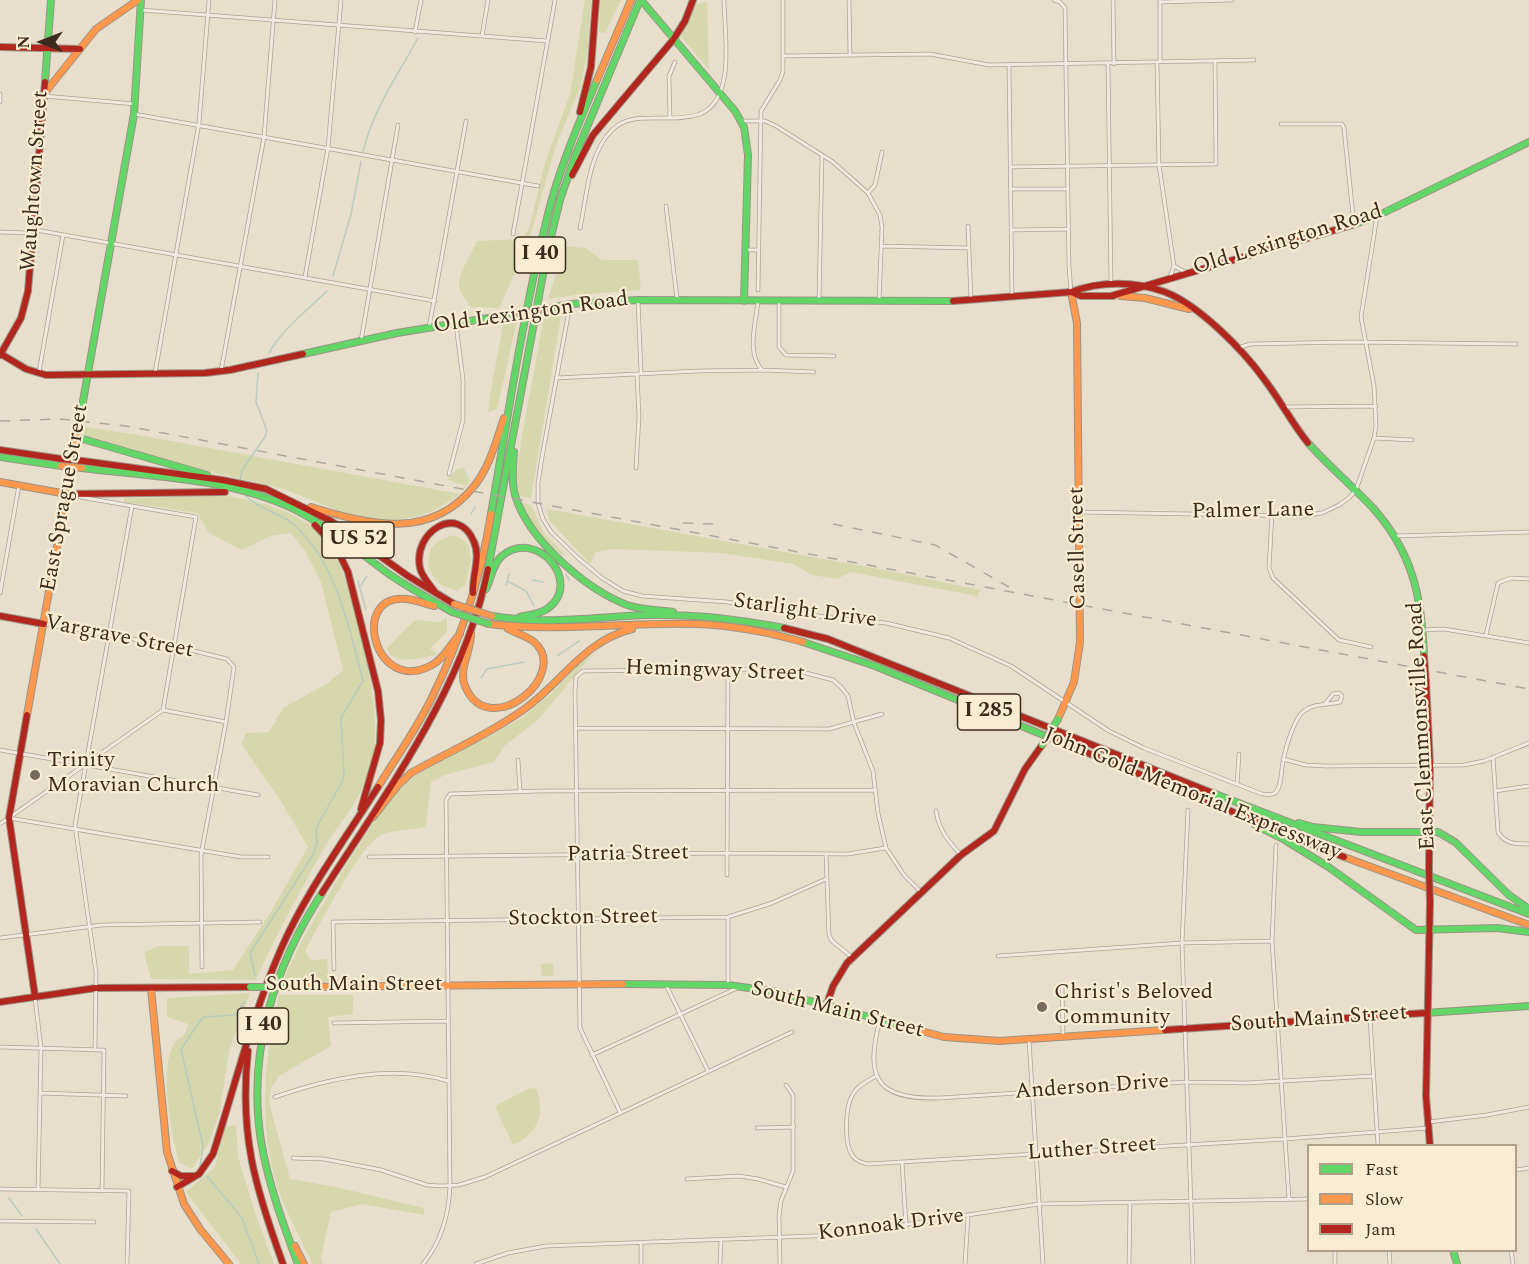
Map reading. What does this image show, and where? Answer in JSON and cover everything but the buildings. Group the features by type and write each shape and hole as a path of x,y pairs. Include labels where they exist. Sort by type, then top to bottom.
{"main road":[{"name":"Waughtown Street","path":"0,354 18,326 26,304 51,0"},
{"path":"43,96 105,21 140,0"},
{"name":"East Sprague Street","path":"35,996 9,818 134,114 140,0"},
{"path":"575,133 591,67 596,0"},
{"path":"641,0 672,40 742,121 748,155 744,301"},
{"name":"I 40","path":"298,1264 265,1168 259,1134 257,1075 262,1028 285,957 350,846 424,730 452,675 471,630 482,595 547,253 560,200 587,124 641,0"},
{"path":"560,200 593,135 672,40 685,21 693,0"},
{"name":"I 40","path":"283,1264 258,1194 246,1140 245,1071 258,1006 280,949 295,920 434,694 462,631 484,558 514,380 548,216 575,133 629,3"},
{"path":"0,47 80,49"},
{"name":"Old Lexington Road","path":"0,354 38,374 154,374 221,371 361,341 570,304 677,299 971,301 1071,292 1082,287 1111,284 1141,287 1354,225 1529,142"},
{"path":"1111,296 1141,287"},
{"name":"East Clemmonsville Road","path":"1141,287 1177,298 1238,348 1259,372 1311,447 1356,490 1395,536 1413,573 1423,630 1430,765 1427,1126 1430,1144"},
{"name":"Old Lexington Road","path":"1071,292 1081,296 1111,296"},
{"name":"Casell Street","path":"827,1004 833,986 853,958 961,855 998,825 1025,769 1066,704 1076,677 1080,642 1077,323 1071,292"},
{"name":"East Clemmonsville Road","path":"1111,296 1145,298 1189,309"},
{"path":"274,493 337,516 375,524 397,525 416,522 447,512 469,494 488,465 499,437 514,380"},
{"path":"514,430 513,482 516,500 530,528 555,555 606,595 628,605 718,617"},
{"path":"76,436 222,480"},
{"name":"John Gold Memorial Expressway","path":"0,450 19,456 249,494 277,503 324,527 410,588 452,612 489,624 545,628 706,625 763,632 837,651 1342,856 1529,925"},
{"name":"John Gold Memorial Expressway","path":"0,458 19,456"},
{"name":"John Gold Memorial Expressway","path":"82,465 222,480 274,493 331,521 437,595 454,604 492,616 539,621 650,615 718,617 768,624 828,639 1201,789 1529,914"},
{"path":"0,482 67,494 228,490"},
{"path":"308,518 327,536 340,555 352,584 374,669 381,734 379,749 359,816"},
{"path":"437,595 422,573 419,550 428,532 437,525 449,523 464,528 474,541 476,555 471,584 473,594"},
{"path":"482,595 500,559 510,550 520,547 531,548 552,561 562,579 561,593 556,601 538,613 501,618"},
{"path":"452,612 413,598 391,600 382,606 374,620 372,632 375,647 381,656 392,665 403,669 421,669 441,659 454,638 462,631"},
{"name":"Vargrave Street","path":"0,616 44,624"},
{"path":"350,846 386,800 411,773 523,712 543,695 581,655 602,640 628,629 671,624"},
{"path":"471,630 472,640 463,670 465,687 471,698 478,704 500,709 517,703 532,692 539,682 543,667 541,651 536,642 524,634 502,626"},
{"path":"1201,789 1259,811 1313,827 1361,832 1438,832 1455,842 1509,895 1529,909"},
{"path":"1212,803 1283,839 1327,866 1416,930 1497,928 1529,932"},
{"name":"South Main Street","path":"0,1002 96,988 665,984 728,986 777,992 944,1037 990,1041 1529,1006"},
{"path":"151,988 163,1125 172,1171 184,1204 200,1229 229,1264"},
{"path":"177,1187 199,1173 213,1155 252,1029"},
{"path":"172,1171 188,1177 199,1173"},
{"path":"283,1224 304,1264"}],"street":[{"path":"154,374 198,126 209,0"},
{"path":"221,371 264,137 274,0"},
{"path":"305,277 328,148 341,0"},
{"path":"416,32 421,0"},
{"path":"482,36 488,0"},
{"path":"513,234 555,0"},
{"path":"580,228 595,157 610,131 630,119 670,118 699,114 712,105 721,94 726,74 723,0"},
{"path":"758,290 761,111 780,80 784,56 783,0"},
{"path":"849,0 850,54"},
{"name":"Casell Street","path":"1054,0 1060,2 1065,8 1067,189 1071,292"},
{"path":"1113,0 1113,64"},
{"path":"1170,277 1174,266 1159,165 1160,1 1232,0"},
{"path":"141,10 547,41"},
{"path":"784,56 930,54 979,65 1254,60"},
{"path":"1011,167 1216,164 1215,61"},
{"path":"670,118 669,76 675,62"},
{"path":"1108,64 1111,284"},
{"path":"1009,65 1012,298"},
{"path":"0,94 0,102"},
{"path":"43,96 135,104"},
{"path":"134,114 538,186"},
{"path":"742,121 761,120 776,126 833,162 868,193 880,215 882,227 879,301"},
{"path":"429,328 466,121"},
{"path":"1281,124 1342,124 1354,225"},
{"path":"361,341 398,125"},
{"path":"868,193 875,185 882,152"},
{"path":"819,300 822,154"},
{"path":"1011,189 1067,189"},
{"path":"666,206 677,299"},
{"path":"1356,490 1374,438 1376,406 1361,310 1377,216"},
{"path":"968,226 971,301"},
{"path":"1012,230 1068,229"},
{"path":"0,232 36,230 435,301"},
{"path":"38,374 63,235"},
{"path":"881,246 968,248"},
{"path":"745,250 758,250"},
{"path":"1174,266 1187,273"},
{"path":"636,468 639,416 638,300"},
{"path":"758,301 753,349 755,362 762,370"},
{"path":"779,301 779,347 786,355 834,356"},
{"name":"Starlight Drive","path":"570,304 538,483 538,503 543,519 551,532 602,578 623,591 642,596 727,602 815,616 886,623 937,635 1011,666 1108,731 1144,748 1262,794 1275,793 1279,786 1283,759"},
{"path":"449,474 464,420 463,380 456,324"},
{"path":"1238,348 1250,344 1516,345"},
{"path":"556,378 762,370 814,372"},
{"path":"1282,407 1376,406"},
{"path":"1374,438 1412,440"},
{"path":"0,593 19,485"},
{"name":"Palmer Lane","path":"1078,512 1304,516 1322,513 1339,505 1356,490"},
{"path":"67,494 196,517 163,710"},
{"path":"95,1050 96,988 76,829 85,764 132,506"},
{"path":"1272,514 1269,568 1273,578 1339,640 1371,647"},
{"path":"1395,536 1529,532"},
{"path":"1486,635 1495,587 1498,583 1511,578 1529,579"},
{"name":"Vargrave Street","path":"44,624 174,646 227,659 234,668 226,722"},
{"path":"1423,630 1444,629 1529,644"},
{"path":"727,875 728,668"},
{"name":"Hemingway Street","path":"576,728 577,675 583,670 773,669 806,673 832,680 848,696 854,723 874,776 878,813 886,848 904,875 921,892"},
{"path":"1325,704 1333,694 1339,693 1342,696 1340,702 1303,711 1297,720 1283,759 1306,765 1326,766 1464,765 1529,743"},
{"path":"0,824 163,710 226,722 203,851 200,890 202,967"},
{"path":"620,1112 580,1028 576,728 829,729 882,714"},
{"path":"0,750 258,795"},
{"path":"1237,784 1239,754"},
{"path":"1493,757 1499,835 1509,842 1529,844"},
{"path":"518,760 520,791"},
{"path":"1496,791 1529,786"},
{"path":"423,1264 439,1238 449,1207 446,800 450,794 577,790 875,790"},
{"path":"1188,810 1182,943 1193,1264"},
{"path":"936,811 938,825 945,838 961,855"},
{"path":"9,818 241,857 268,857"},
{"path":"1276,845 1272,941 1289,1200"},
{"name":"Patria Street","path":"369,857 848,854 886,848"},
{"path":"826,854 829,935 837,946 853,958"},
{"name":"Stockton Street","path":"334,969 333,922 728,917 772,903 826,879"},
{"path":"728,917 728,986"},
{"path":"0,938 90,926 260,922"},
{"path":"998,956 1182,943 1272,941"},
{"path":"665,984 708,1071"},
{"path":"1062,986 1063,1037"},
{"path":"592,1055 739,987"},
{"path":"35,996 41,1048 38,1190"},
{"path":"1370,1018 1378,1144"},
{"path":"876,1076 872,1051 880,1020"},
{"path":"334,1023 448,1021"},
{"path":"293,1158 324,1159 381,1170 427,1185 459,1185 485,1177 792,1032"},
{"path":"1029,1040 1043,1264"},
{"path":"0,1047 104,1050 102,1191"},
{"path":"275,1097 309,1085 337,1079 387,1073 419,1075 448,1081"},
{"name":"Luther Street","path":"876,1076 857,1088 849,1101 847,1136 849,1150 855,1159 875,1165 1377,1133 1529,1107"},
{"name":"Anderson Drive","path":"876,1076 887,1089 910,1098 940,1098 1186,1082 1281,1082 1373,1076"},
{"path":"780,1264 781,1201 793,1171 794,1095 786,1084"},
{"path":"40,1093 126,1096"},
{"path":"757,1128 794,1127"},
{"path":"902,1162 906,1225"},
{"path":"687,1179 739,1176 787,1187"},
{"path":"0,1189 129,1191 127,1264"},
{"name":"Konnoak Drive","path":"476,1264 508,1253 546,1246 780,1239 838,1235 968,1217 1039,1204 1307,1199"},
{"path":"1128,1264 1130,1203"},
{"path":"965,1264 968,1217"},
{"path":"0,1221 94,1222"},
{"path":"720,1264 721,1241"},
{"path":"641,1243 641,1264"}],"green space":[{"path":"585,0 591,0 588,49 581,86 556,145 527,247 499,308 471,307 461,291 459,281 477,241 521,239 529,229 545,163 570,94"},
{"path":"600,0 621,0 605,33 599,32"},
{"path":"707,2 709,70 681,36 696,4"},
{"path":"565,246 586,248 602,260 638,260 641,290 548,299"},
{"path":"561,316 531,498 520,496 516,479 521,441 544,317"},
{"path":"517,321 497,409 488,413 503,325"},
{"path":"85,427 460,494 442,506 418,516 388,520 359,517 279,488 196,468 84,435"},
{"path":"463,467 470,480 466,486 447,480 456,470"},
{"path":"226,496 266,504 291,514 324,538 335,555 355,608 363,640 374,704 374,751 360,793 327,843 256,980 151,979 144,953 158,946 189,946 189,974 233,970 270,913 308,847 279,798 241,744 246,733 269,732 283,708 328,683 343,670 321,582 305,551 291,533 271,536 241,550 209,533 197,513 124,502 124,498"},
{"path":"520,503 531,505 544,533 566,555 559,553 545,542"},
{"path":"547,509 890,571 980,590 977,598 972,595 851,572 837,579 812,575 793,564 722,553 614,549 596,552 590,564 549,520"},
{"path":"454,535 468,544 471,561 465,585 457,591 438,582 431,572 428,560 436,543"},
{"path":"447,617 447,632 430,649 438,654 403,659 392,656 388,650 387,648 416,620 440,622"},
{"path":"588,654 592,655 538,720 504,746 494,762 445,775 431,782 426,827 381,835 362,854 305,951 311,960 327,959 329,982 283,981 301,942 343,870 379,814 399,788 418,774 522,718 552,693"},
{"path":"553,963 554,976 542,976 541,964"},
{"path":"250,993 229,1051 220,1111 209,1143 192,1169 179,1162 170,1120 167,1086 169,1057 173,1046 185,1033 188,1024 167,1017 167,998"},
{"path":"279,995 353,995 353,1014 328,1017 331,1046 279,1076 271,1088 269,1102 290,1179 336,1187 424,1208 424,1215 362,1204 331,1212 321,1258 323,1264 312,1264 283,1202 269,1152 265,1099 266,1072"},
{"path":"530,1088 536,1089 539,1098 538,1122 529,1135 513,1145 496,1109 497,1105"},
{"path":"236,1125 238,1157 274,1264 241,1264 186,1192 215,1167 225,1127"}],"waterway":[{"path":"363,151 380,106 418,38"},
{"path":"333,276 351,214 361,162"},
{"path":"269,354 287,329 327,291"},
{"path":"240,481 242,470 267,431 256,402 258,373"},
{"path":"246,496 257,505 293,524 321,557 339,597 363,681 341,718 344,774 342,782 316,828 317,843 313,855 250,953 255,975"},
{"path":"471,514 475,507"},
{"path":"506,585 509,574"},
{"path":"566,575 569,580"},
{"path":"361,585 367,576"},
{"path":"532,580 543,582"},
{"path":"358,581 366,610"},
{"path":"507,581 526,591 534,606"},
{"path":"557,656 579,641"},
{"path":"481,678 487,669 524,662"},
{"path":"200,1167 203,1146 181,1049 203,1017 235,1015 245,1001"},
{"path":"207,1176 242,1218 259,1264"},
{"path":"9,1198 22,1216"},
{"path":"36,1229 60,1264"}],"railway":[{"path":"0,421 60,419 126,426 1529,689"},
{"path":"683,523 713,524"},
{"path":"833,524 935,545 1009,587"}],"traffic: fast":[{"path":"45,82 51,0"},
{"path":"80,418 134,114 141,0"},
{"path":"488,569 547,253 560,200 575,156 640,0"},
{"path":"641,0 735,111 744,127 748,155 744,301"},
{"path":"491,514 523,328 547,218 563,166 597,80"},
{"path":"1352,225 1377,216 1529,142"},
{"path":"551,308 570,304 638,300 953,301"},
{"path":"303,354 397,333 513,314"},
{"path":"76,437 207,475"},
{"path":"1308,443 1373,508 1398,542 1413,577 1418,596 1424,656"},
{"path":"514,452 514,493 533,531 546,547 594,588 611,598 644,609 673,612"},
{"path":"0,457 61,466"},
{"path":"82,468 191,480 271,499 319,524 410,588 452,612"},
{"path":"486,589 499,559 516,549 529,548 541,553 552,562 558,573 560,586 557,598 544,611 520,617"},
{"path":"452,612 489,624"},
{"path":"492,616 511,619 570,620 682,615 784,628"},
{"path":"803,642 875,666 1058,741"},
{"path":"1042,745 1058,719"},
{"path":"1210,792 1529,914"},
{"path":"1299,823 1313,827 1361,832 1438,832 1455,842 1509,895 1529,909"},
{"path":"1255,825 1327,866 1416,930 1497,928 1529,932"},
{"path":"298,1264 276,1203 264,1157 258,1108 258,1075 261,1043 278,981 290,950 322,893"},
{"path":"623,984 728,985 777,992 918,1030"},
{"path":"250,987 287,987"},
{"path":"1425,1013 1529,1006"},
{"path":"1454,1252 1457,1264"}],"traffic: slow":[{"path":"43,95 96,29 138,0"},
{"path":"597,80 631,0"},
{"path":"1058,719 1074,682 1080,642 1077,323 1071,292"},
{"path":"1121,296 1145,298 1189,309"},
{"path":"78,428 80,418"},
{"path":"311,507 377,523 399,524 439,515 458,503 480,478 492,453 504,418"},
{"path":"27,715 78,428"},
{"path":"61,466 82,468"},
{"path":"0,482 67,494"},
{"path":"378,787 422,717 453,650 476,583 491,514"},
{"path":"434,606 407,599 389,601 378,611 374,625 376,641 383,656 395,667 412,671 437,662 460,634"},
{"path":"454,604 492,616"},
{"path":"489,624 541,627 709,625 750,630 803,642"},
{"path":"471,632 463,680 476,702 491,708 508,706 523,697 535,685 543,670 543,654 533,641 508,629"},
{"path":"373,817 399,784 411,773 510,719 537,699 586,653 615,635 632,629"},
{"path":"1344,857 1529,925"},
{"path":"287,987 623,984"},
{"path":"151,988 167,1152 184,1204 200,1229 229,1264"},
{"path":"918,1030 944,1037 999,1041 1165,1030"},
{"path":"295,1246 304,1264"}],"traffic: jam":[{"path":"580,112 591,67 596,0"},
{"path":"673,40 685,21 693,0"},
{"path":"572,175 593,135 673,40"},
{"path":"0,47 80,49"},
{"path":"0,355 21,318 28,291 45,82"},
{"path":"1111,296 1352,225"},
{"path":"953,301 1071,292 1106,284 1130,284 1165,292 1192,307 1232,342 1264,379 1308,443"},
{"path":"1071,292 1081,296 1113,296"},
{"path":"513,314 551,308"},
{"path":"1,354 26,369 46,375 205,373 230,370 303,354"},
{"path":"0,450 62,459"},
{"path":"62,459 83,461"},
{"path":"83,461 222,480 266,489 331,521 408,576 454,604"},
{"path":"67,494 225,492"},
{"path":"435,592 424,578 419,555 429,534 448,523 458,524 467,530 474,542 477,554 473,593"},
{"path":"315,525 336,547 348,572 378,691 381,720 380,743 361,809"},
{"path":"322,893 396,778 442,697 477,613 488,569"},
{"path":"0,616 44,624"},
{"path":"784,628 828,639 1210,792"},
{"path":"1424,656 1426,682"},
{"path":"1426,682 1430,765 1429,871"},
{"path":"27,715 9,818 35,996"},
{"path":"1058,741 1344,857"},
{"path":"827,1004 833,986 847,963 961,855 994,831 1025,769 1042,745"},
{"path":"177,1187 199,1174 213,1154 253,1025 281,949 314,887 378,787"},
{"path":"1429,871 1430,902"},
{"path":"1430,902 1426,1096 1430,1144"},
{"path":"0,1002 96,988 250,987"},
{"path":"1165,1030 1425,1013"},
{"path":"248,1051 246,1108 252,1160 264,1210 283,1264"},
{"path":"172,1171 181,1176 193,1176"}],"place":[{"name":"Trinity Moravian Church","path":"35,775"},
{"name":"Christ's Beloved Community","path":"1042,1007"}]}
